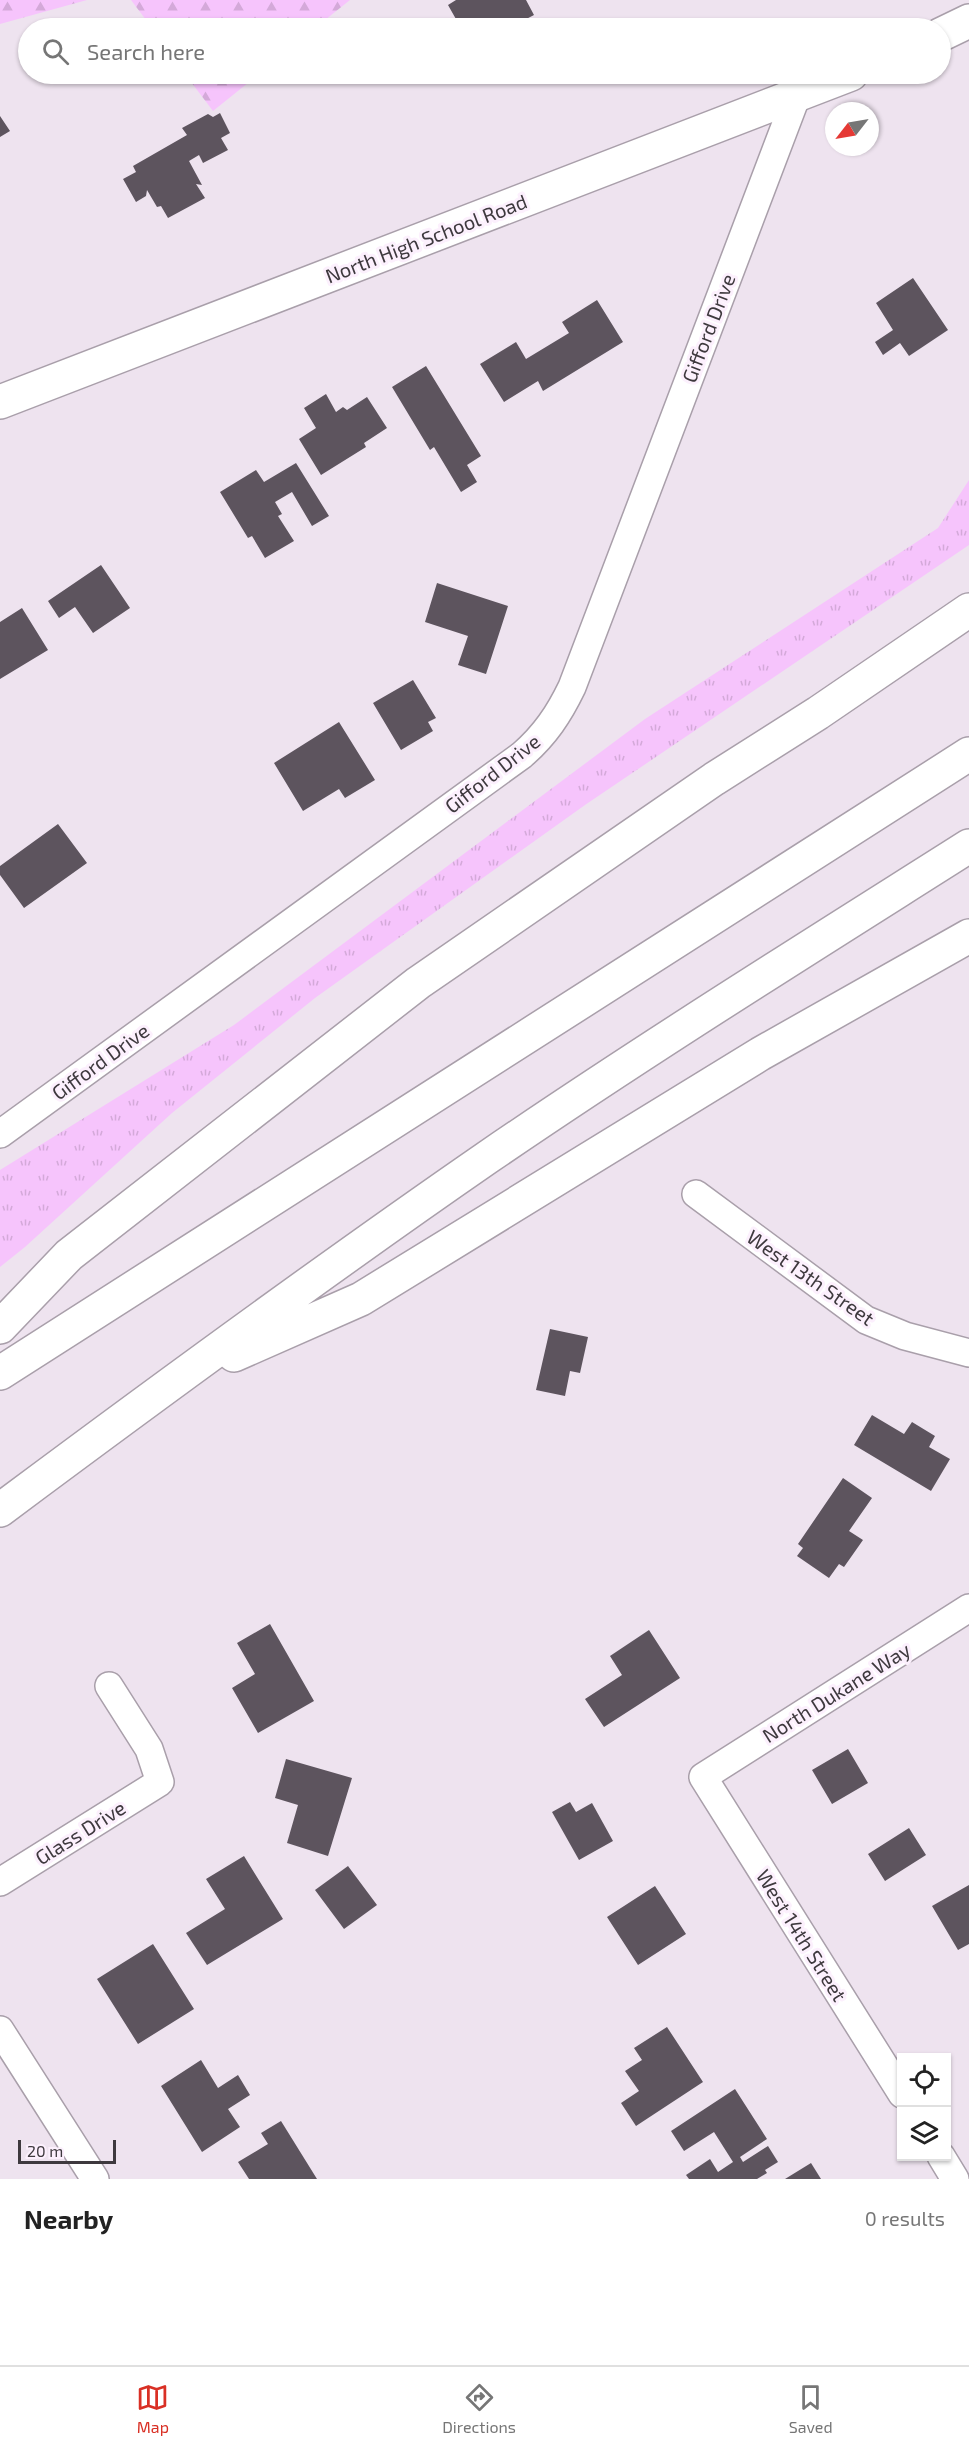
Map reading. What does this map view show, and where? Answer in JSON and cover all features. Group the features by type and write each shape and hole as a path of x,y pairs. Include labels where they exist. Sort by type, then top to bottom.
{"main road":[{"path":"951,30 969,21"},
{"name":"North High School Road","path":"0,402 824,84"},
{"path":"0,1328 69,1255 418,983 714,779 828,706 969,610"},
{"path":"0,1373 969,754"},
{"path":"0,1510 172,1382 487,1158 649,1049 969,846"},
{"path":"172,1382 361,1299 760,1053 969,936"}],"street":[{"name":"Gifford Drive","path":"0,1134 522,755 551,724 572,687 797,94"},
{"name":"West 13th Street","path":"696,1194 866,1320 905,1336 969,1353"},
{"name":"North Dukane Way","path":"703,1777 969,1608"},
{"name":"Glass Drive","path":"0,1882 160,1782 149,1749 109,1686"},
{"name":"West 14th Street","path":"703,1777 897,2086"},
{"path":"0,2030 95,2179"},
{"path":"944,2161 955,2179"}],"green space":[{"path":"0,0 87,0 18,18 0,24"},
{"path":"131,0 350,0 328,18 144,18"},
{"path":"193,84 247,84 213,111"},
{"path":"969,480 969,545 585,805 315,998 172,1113 0,1267 0,1170 234,1025 645,719 938,528"}],"building":[{"path":"456,0 526,0 534,15 528,18 455,18 448,5"},
{"path":"220,113 230,133 221,138 228,150 203,163 199,155 189,161 202,185 196,184 205,198 168,218 161,206 157,207 147,190 146,196 136,202 123,179 136,172 133,166 187,135 182,128 208,114 213,117"},
{"path":"0,116 10,131 0,137"},
{"path":"913,278 948,330 909,356 900,343 883,355 875,342 893,330 876,303"},
{"path":"597,300 623,342 543,391 538,381 504,402 480,364 516,342 526,359 569,333 562,322"},
{"path":"426,366 481,456 467,465 477,482 461,492 434,447 430,450 392,387"},
{"path":"326,394 336,412 343,407 347,410 367,397 387,428 364,443 366,447 321,475 299,439 316,428 304,408"},
{"path":"296,463 329,516 312,526 292,492 275,502 282,514 278,516 294,541 265,558 252,536 248,538 220,492 256,470 264,482"},
{"path":"101,565 130,608 93,633 75,607 59,618 48,601"},
{"path":"437,583 508,606 486,674 458,665 468,636 425,622"},
{"path":"22,608 48,650 0,679 0,622"},
{"path":"413,680 436,718 428,722 433,731 401,750 373,703"},
{"path":"339,722 375,780 345,798 339,789 303,811 274,763"},
{"path":"58,824 87,863 24,908 0,875 0,866"},
{"path":"550,1329 588,1337 580,1373 570,1371 565,1396 536,1390"},
{"path":"872,1415 904,1434 912,1422 935,1436 929,1447 950,1459 931,1491 854,1445"},
{"path":"843,1478 872,1498 849,1531 863,1540 844,1567 839,1564 829,1578 797,1556 803,1548 798,1544"},
{"path":"270,1624 314,1701 258,1733 232,1688 255,1674 237,1643"},
{"path":"649,1630 680,1678 604,1727 585,1699 622,1675 610,1656"},
{"path":"848,1749 868,1783 832,1804 812,1770"},
{"path":"286,1759 352,1778 328,1856 287,1843 298,1805 275,1798"},
{"path":"570,1802 576,1812 592,1803 613,1841 579,1860 552,1812"},
{"path":"909,1828 926,1855 885,1881 868,1854"},
{"path":"244,1856 283,1919 207,1965 186,1933 225,1909 206,1879"},
{"path":"348,1866 377,1905 344,1929 315,1890"},
{"path":"969,1885 969,1944 958,1950 932,1906"},
{"path":"655,1886 686,1934 638,1965 607,1917"},
{"path":"153,1944 194,2009 138,2044 97,1979"},
{"path":"667,2027 703,2082 636,2126 621,2103 639,2091 625,2071 642,2060 634,2048"},
{"path":"201,2060 218,2088 238,2075 250,2095 228,2109 240,2127 202,2152 161,2086"},
{"path":"735,2089 767,2139 740,2157 743,2162 768,2146 778,2162 765,2170 767,2173 757,2179 689,2179 686,2175 710,2159 718,2172 733,2162 714,2132 684,2151 671,2131"},
{"path":"281,2121 317,2179 249,2179 238,2162 268,2144 261,2133"},
{"path":"811,2163 821,2179 785,2179"}]}
